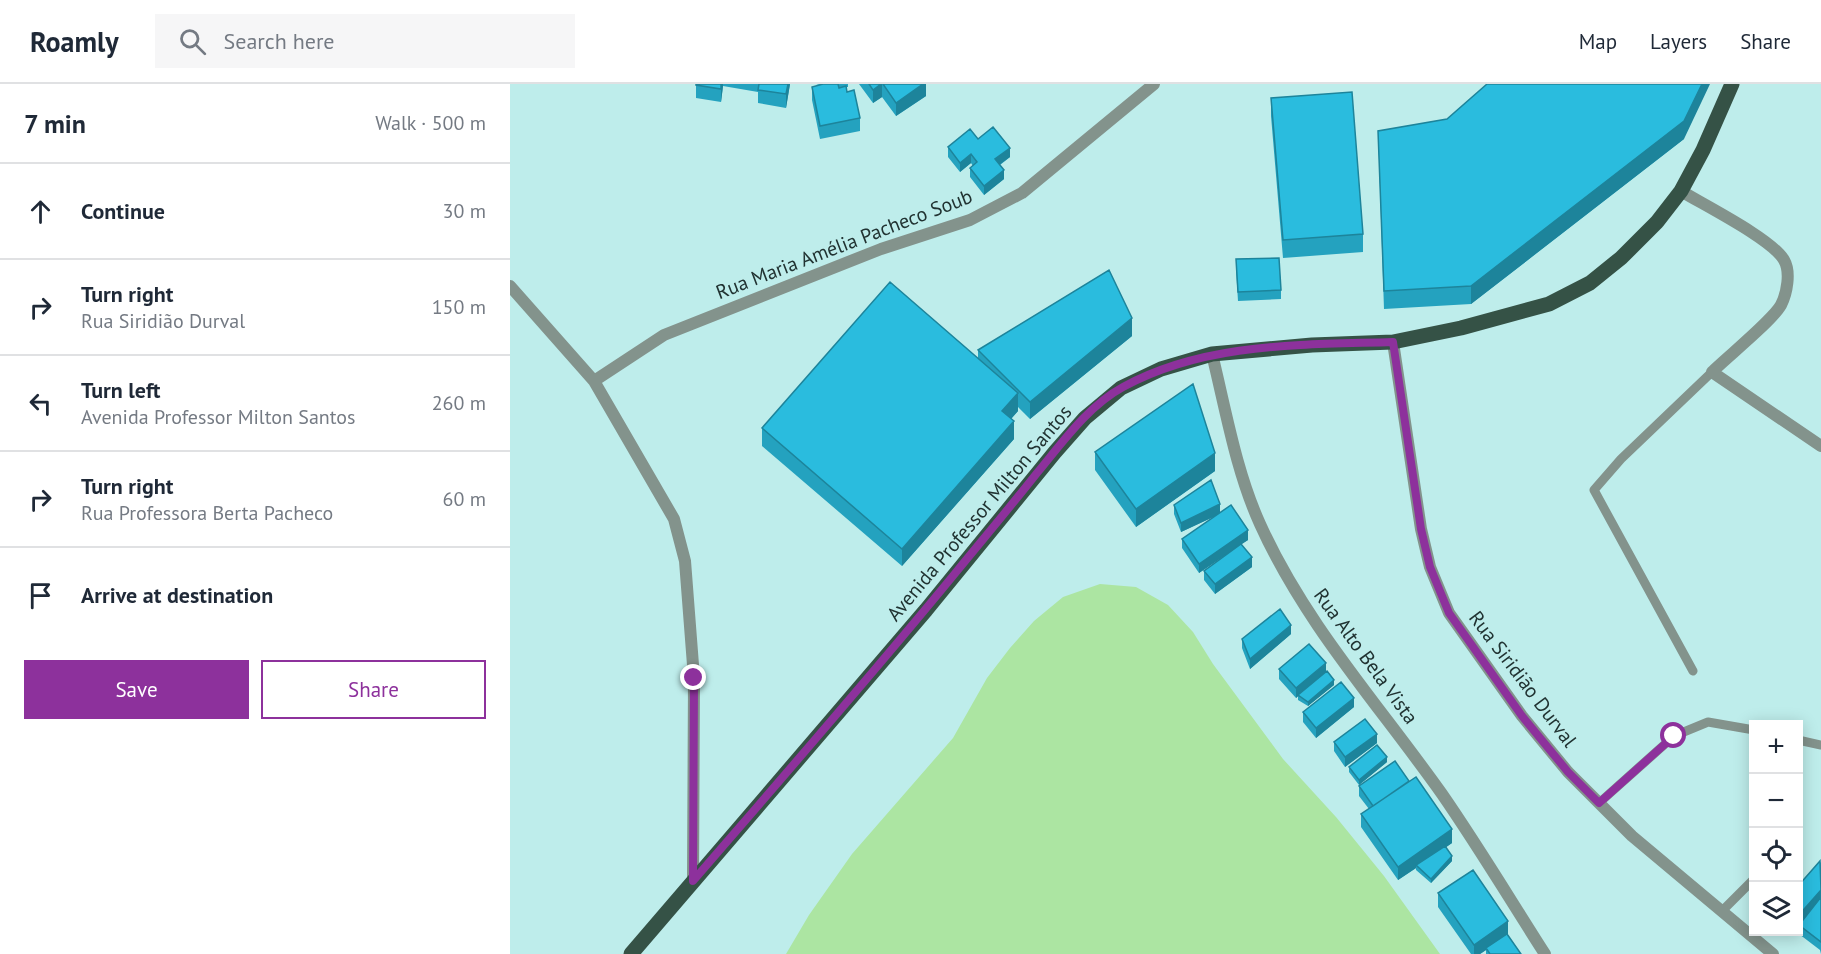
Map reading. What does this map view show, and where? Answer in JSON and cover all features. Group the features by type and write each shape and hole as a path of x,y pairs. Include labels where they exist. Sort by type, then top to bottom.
{"main road":[{"name":"Avenida Professor Milton Santos","path":"631,954 926,610 1085,418 1121,388 1161,369 1212,354 1312,345 1393,342 1461,328 1550,304 1590,283 1621,258 1657,222 1681,190 1703,150 1732,84"}],"street":[{"name":"Rua Maria Amélia Pacheco Soub","path":"594,381 664,335 681,327 881,249 970,220 1022,193 1154,84"},
{"path":"1681,190 1763,241 1784,260 1787,270 1787,283 1780,306 1712,372 1821,446"},
{"path":"510,286 594,381 674,519 685,561 694,678 693,881"},
{"name":"Rua Siridião Durval","path":"1393,342 1421,529 1430,567 1449,613 1522,716 1568,772 1632,836 1773,954"},
{"name":"Rua Alto Bela Vista","path":"1212,354 1242,476 1259,523 1287,579 1322,632 1443,795 1545,954"}],"lane":[{"path":"1693,671 1594,490 1616,465 1712,372"},
{"path":"1599,803 1674,736 1708,722 1749,729"},
{"path":"1803,741 1821,745"},
{"path":"1722,911 1751,882"}],"green space":[{"path":"1100,584 1136,587 1168,605 1193,632 1213,664 1283,759 1336,817 1384,876 1440,954 786,954 809,915 852,854 953,738 987,678 1010,648 1034,621 1063,597"}],"building":[{"path":"721,84 721,89 696,85"},
{"path":"759,84 788,84 786,94 758,90"},
{"path":"838,84 839,88 846,86 847,92 854,90 860,118 820,126 812,87"},
{"path":"869,84 881,84 873,90"},
{"path":"883,84 923,84 896,103"},
{"path":"1487,84 1702,84 1684,121 1471,286 1384,291 1378,131 1447,119"},
{"path":"1352,92 1363,234 1283,240 1271,98"},
{"path":"993,127 1010,148 995,159 1004,170 984,186 970,168 977,162 971,154 960,163 948,147 970,129 978,139"},
{"path":"1279,258 1281,290 1238,292 1236,259"},
{"path":"1109,270 1132,318 1030,402 978,350"},
{"path":"890,282 1018,393 1002,411 1014,421 902,549 762,428"},
{"path":"1193,384 1215,453 1136,509 1095,452"},
{"path":"1211,480 1220,504 1181,523 1174,505"},
{"path":"1231,505 1248,530 1199,564 1182,539"},
{"path":"1241,544 1252,557 1215,584 1204,571"},
{"path":"1280,609 1291,625 1250,659 1242,639"},
{"path":"1309,644 1326,663 1296,688 1279,669"},
{"path":"1327,671 1334,680 1308,702 1298,695"},
{"path":"1341,682 1354,698 1316,728 1303,712"},
{"path":"1365,719 1377,734 1345,757 1334,742"},
{"path":"1377,745 1387,757 1359,780 1349,767"},
{"path":"1395,761 1409,781 1373,806 1359,786"},
{"path":"1416,777 1452,829 1398,867 1361,814"},
{"path":"1445,846 1452,856 1431,879 1416,865"},
{"path":"1820,861 1821,890 1803,910 1803,882"},
{"path":"1473,870 1508,921 1474,945 1438,893"},
{"path":"1821,897 1821,942 1803,928 1803,920"},
{"path":"1507,934 1521,954 1490,954 1486,948"}],"route":[{"path":"694,678 693,881 926,610 1055,452 1085,418 1121,388 1161,369 1212,354 1312,345 1393,342 1421,529 1430,567 1449,613 1522,716 1568,772 1599,803 1674,736"}]}
